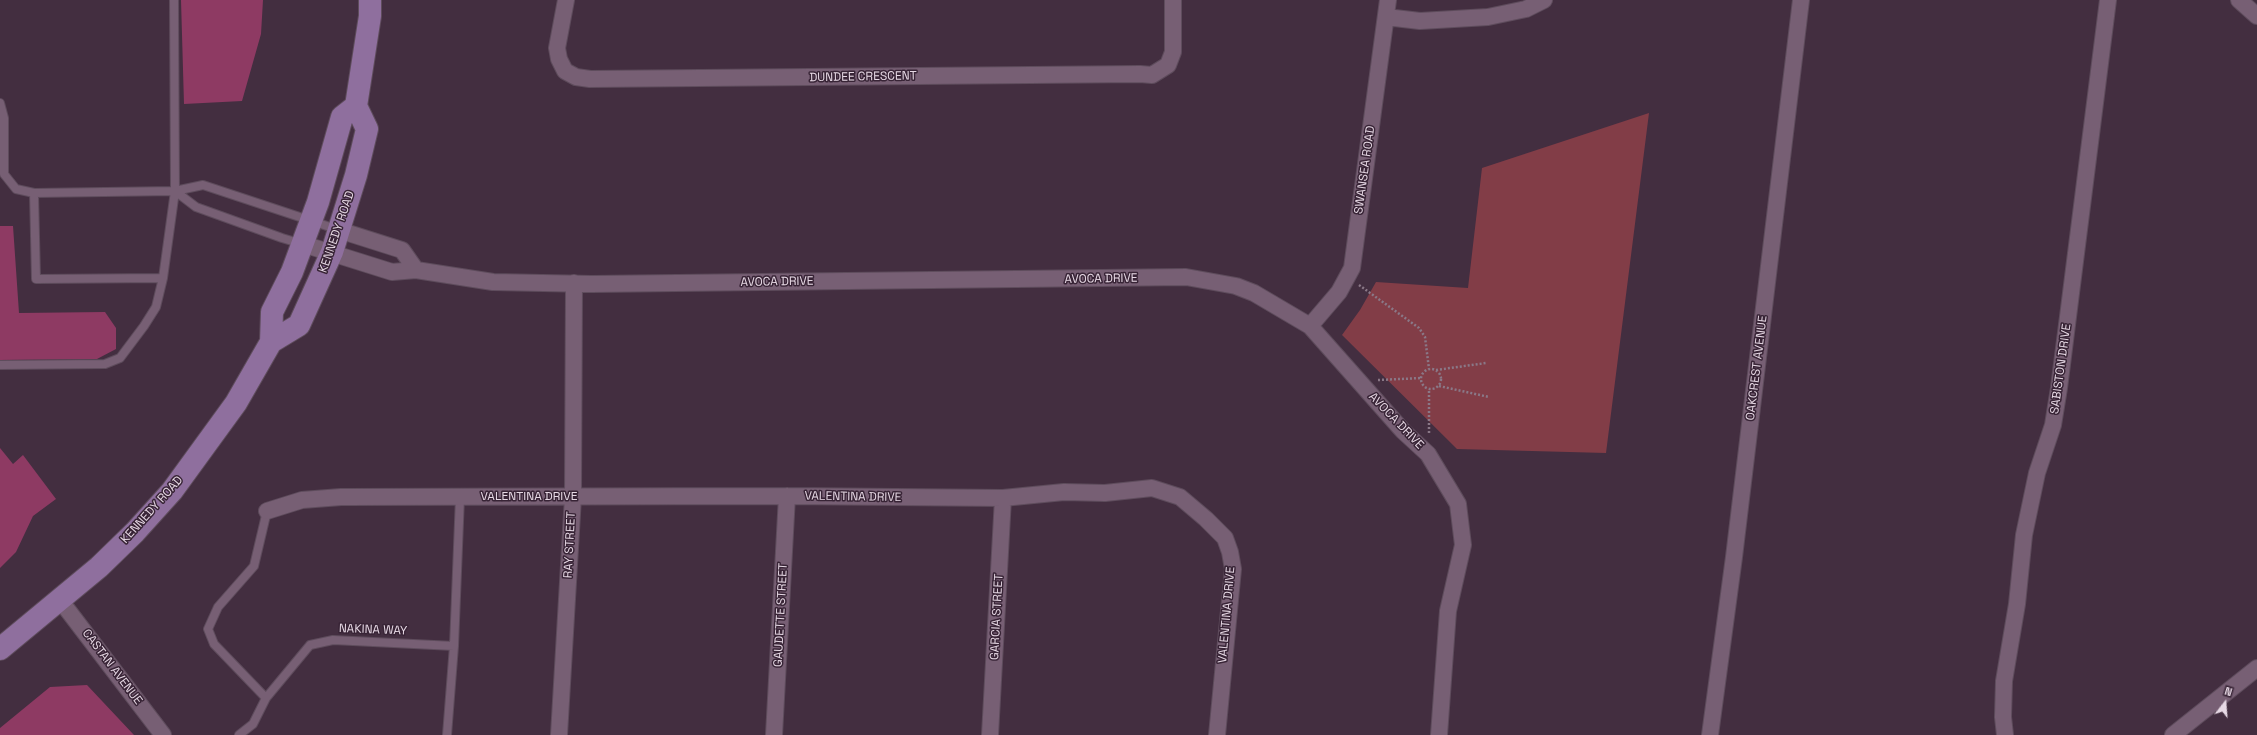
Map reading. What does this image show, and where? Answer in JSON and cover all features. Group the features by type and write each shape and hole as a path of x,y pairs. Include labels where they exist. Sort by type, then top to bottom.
{"main road":[{"path":"356,106 369,23 370,0"},
{"name":"KENNEDY ROAD","path":"0,649 99,567 172,491 236,403 271,342 272,312 292,272 303,244 342,117 356,106 367,129 332,252 298,325 271,342"}],"street":[{"name":"DUNDEE CRESCENT","path":"566,0 557,48 559,59 565,71 576,77 590,79 1152,75 1168,65 1173,52 1173,0"},
{"name":"SWANSEA ROAD","path":"1310,326 1339,292 1352,268 1388,0"},
{"path":"1386,17 1420,21 1488,17 1526,9 1544,0"},
{"name":"OAKCREST AVENUE","path":"1710,735 1734,557 1801,0"},
{"name":"SABISTON DRIVE","path":"2005,735 2003,717 2004,681 2017,604 2024,535 2037,473 2053,425 2059,388 2108,0"},
{"path":"2239,0 2257,16"},
{"path":"339,230 402,250 416,270"},
{"name":"AVOCA DRIVE","path":"303,244 392,272 416,270 493,282 574,283 1186,278 1236,286 1254,293 1310,326 1403,431 1428,454 1458,504 1462,544 1448,611 1439,735"},
{"name":"RAY STREET","path":"559,735 573,497 574,283"},
{"name":"VALENTINA DRIVE","path":"267,511 302,500 341,497 787,496 1004,498 1064,492 1105,493 1152,488 1180,497 1225,538 1230,552 1233,568 1217,735"},
{"name":"GAUDETTE STREET","path":"774,735 787,496"},
{"name":"GARCIA STREET","path":"990,735 1004,498"},
{"name":"CASTAN AVENUE","path":"60,600 163,735"},
{"path":"2173,735 2257,668"}],"lane":[{"path":"0,365 105,364 120,358 156,307 163,278 175,190 174,0"},
{"path":"0,103 4,118 4,174 16,189 34,193 175,190 203,185 339,230"},
{"path":"175,190 196,207 303,244"},
{"path":"34,193 36,278 163,278"},
{"path":"447,735 454,646 460,497"},
{"path":"266,698 214,644 208,628 218,607 254,566 267,511"},
{"name":"NAKINA WAY","path":"240,735 254,724 266,698 310,646 333,640 454,646"}],"path":[{"path":"1347,277 1419,328 1425,337 1429,369"},
{"path":"1428,454 1429,390 1423,383 1422,378 1424,372 1429,369 1436,370 1486,363"},
{"path":"1436,370 1441,384 1439,386"},
{"path":"1358,381 1422,378"},
{"path":"1429,390 1439,386 1489,397"}],"shaded area":[{"path":"1649,113 1606,453 1457,449 1342,335 1360,310 1376,282 1468,288 1482,168"}],"building":[{"path":"181,0 263,0 261,34 242,101 184,104"},
{"path":"0,226 13,226 19,313 105,312 116,328 116,349 97,359 0,360"},
{"path":"0,448 13,464 23,455 56,499 33,516 16,552 0,568"},
{"path":"87,685 134,735 0,735 0,728 50,687"}]}
